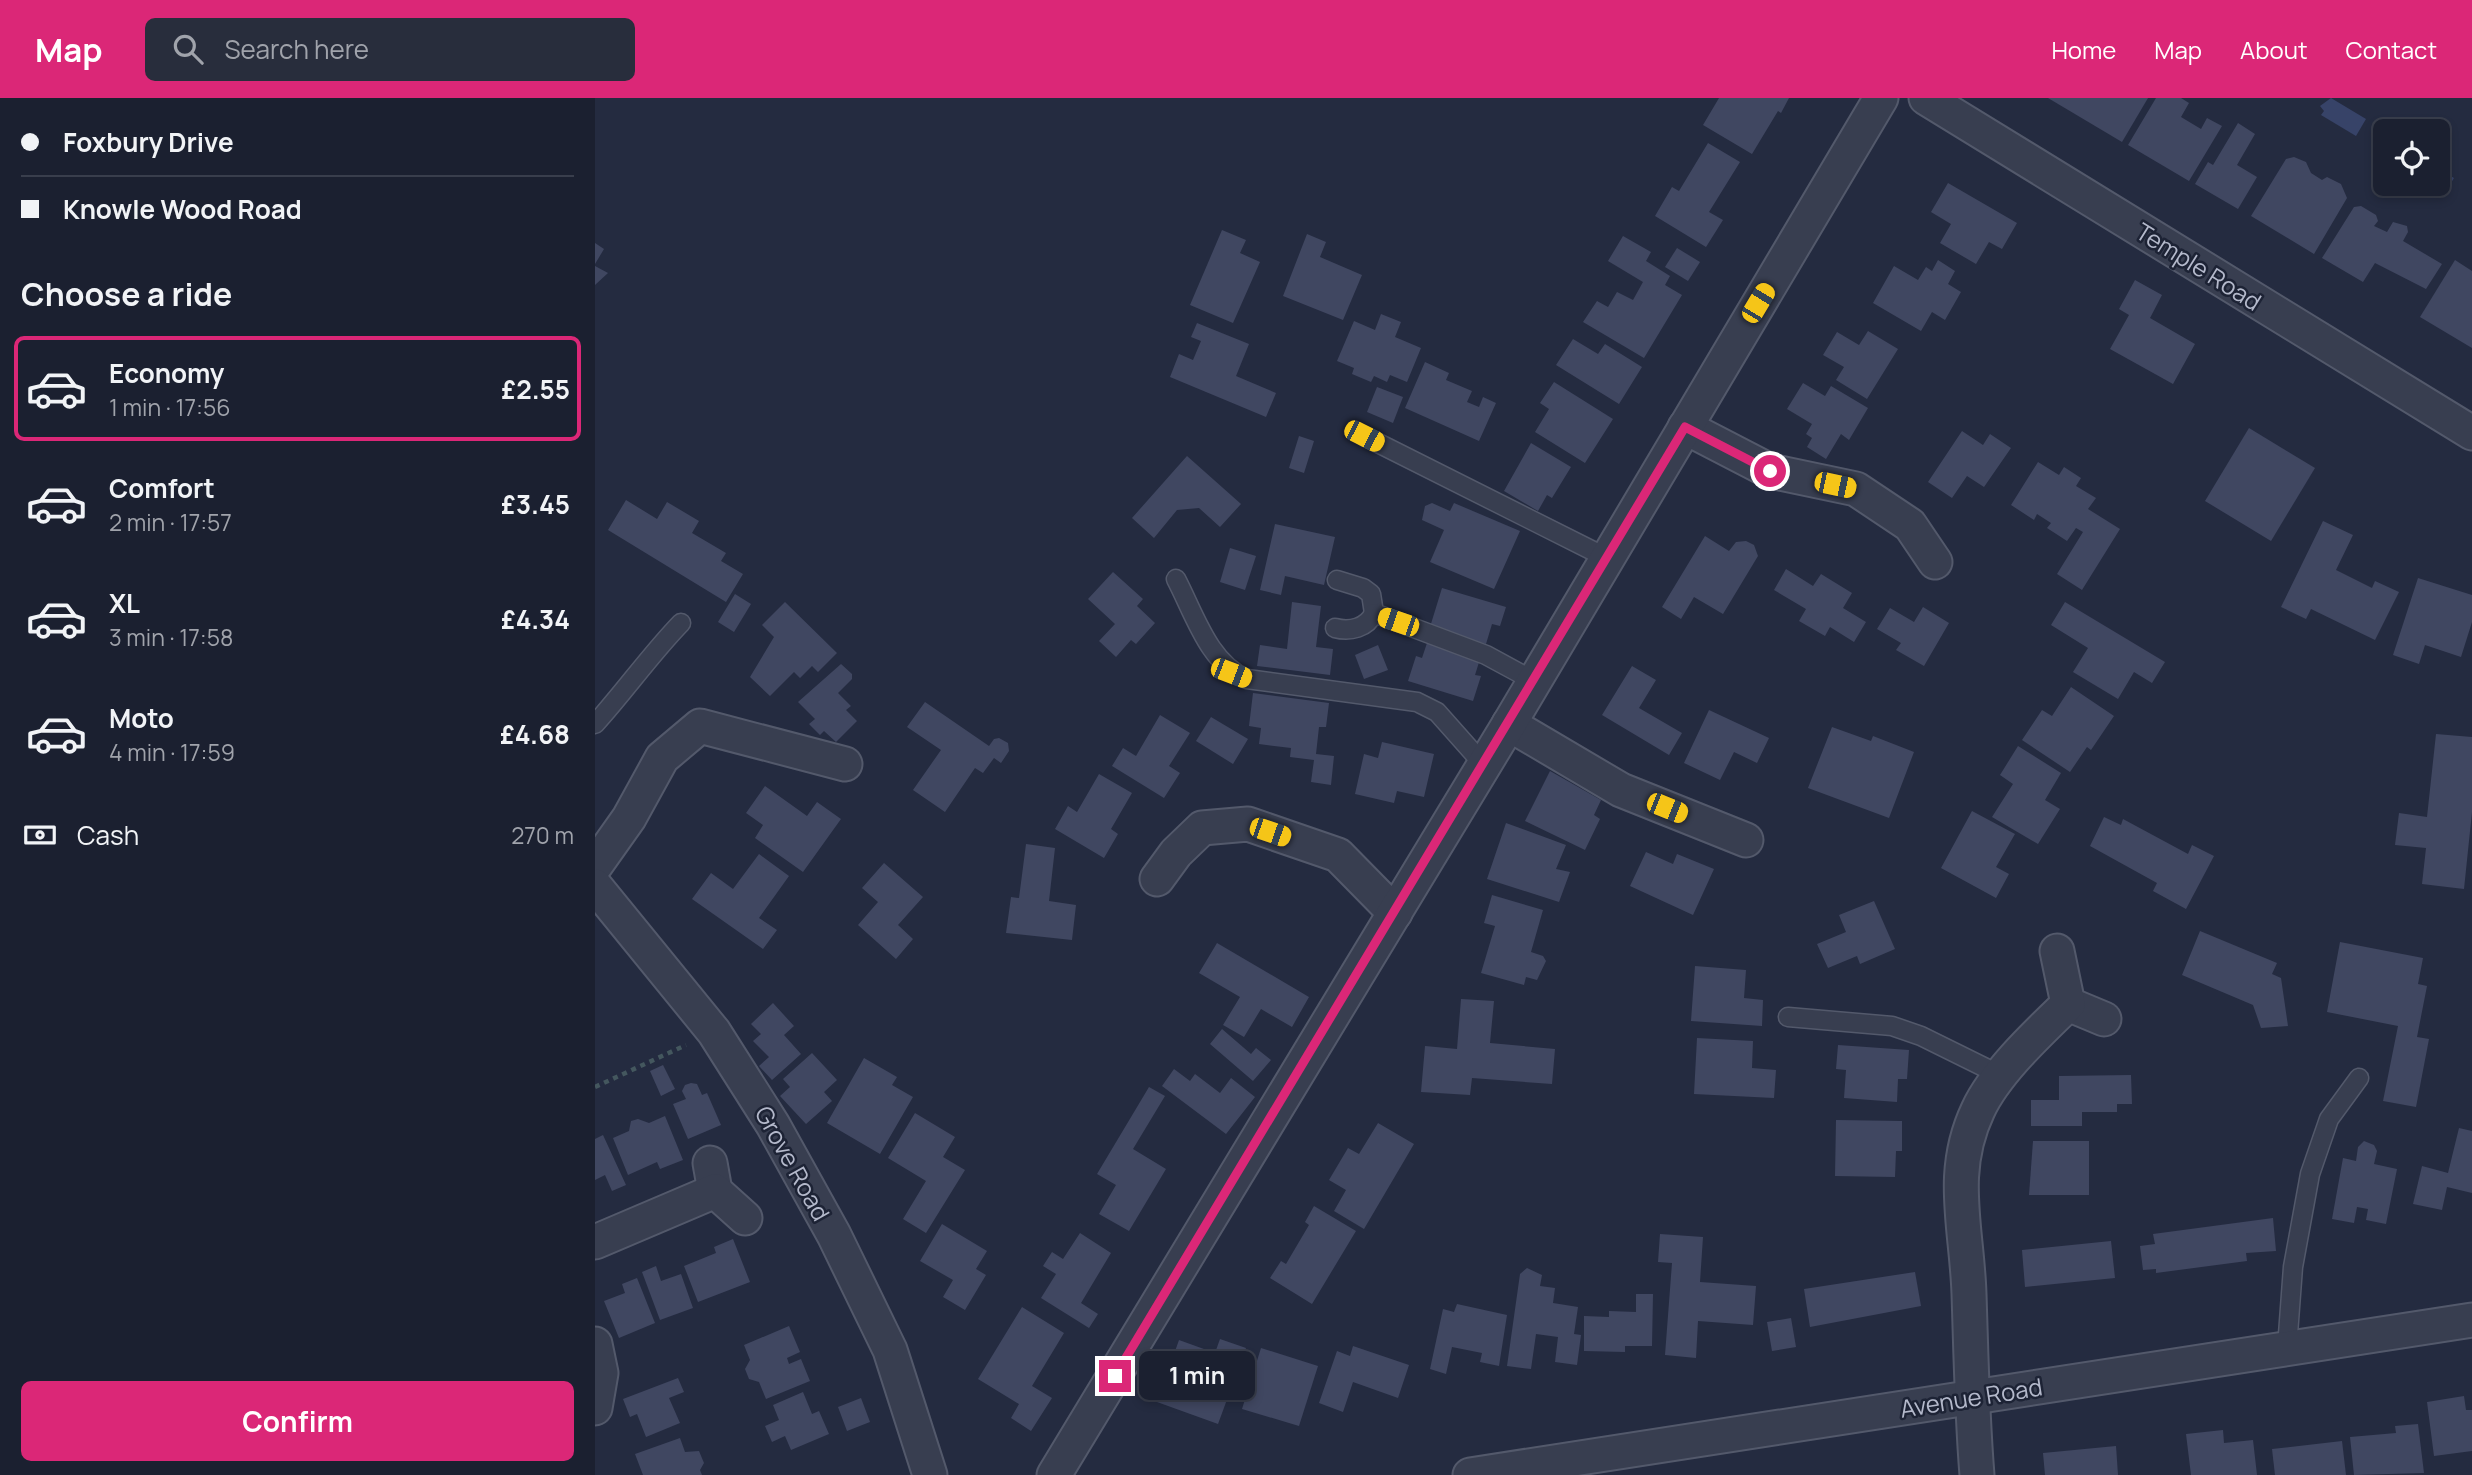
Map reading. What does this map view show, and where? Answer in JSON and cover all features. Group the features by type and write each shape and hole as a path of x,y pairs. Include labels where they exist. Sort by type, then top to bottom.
{"street":[{"path":"1055,1475 1509,724 1881,98"},
{"name":"Temple Road","path":"1926,98 2472,433"},
{"path":"1685,427 1770,471 1856,489 1910,525 1935,562"},
{"path":"1509,724 1622,790 1746,841"},
{"path":"595,866 629,818 661,758 700,726 845,764"},
{"path":"1157,879 1176,853 1202,828 1248,824 1338,855 1395,913"},
{"name":"Grove Road","path":"595,886 714,1032 773,1125 885,1338 930,1475"},
{"path":"2057,951 2068,1004"},
{"path":"2068,1004 2104,1019"},
{"path":"1977,1475 1971,1397 1969,1290 1959,1191 1966,1139 1979,1107 2022,1049 2068,1004"},
{"path":"595,1242 712,1177 744,1218"},
{"name":"Avenue Road","path":"1470,1475 2472,1320"},
{"path":"595,1344 601,1373 595,1408"}],"lane":[{"path":"1364,436 1607,558"},
{"path":"1176,579 1216,657 1231,673 1247,679 1417,702 1437,712 1484,765"},
{"path":"1335,628 1344,630 1360,627 1370,620 1374,613 1371,594 1363,587 1337,580"},
{"path":"1374,613 1486,655 1534,681"},
{"path":"595,724 616,701 649,656 681,623"},
{"path":"1788,1017 1892,1026 1931,1040 2003,1076"},
{"path":"2287,1348 2293,1267 2310,1174 2329,1119 2359,1078"}],"path":[{"path":"595,1087 714,1032"}],"water":[{"path":"2331,98 2366,119 2356,136 2321,115 2324,111 2320,106"}],"building":[{"path":"1719,98 1789,98 1752,154 1703,125"},
{"path":"2048,98 2148,98 2122,142"},
{"path":"2156,98 2181,98 2189,103 2181,117 2201,129 2207,118 2222,126 2189,181 2128,145"},
{"path":"2238,123 2255,134 2237,165 2257,177 2238,209 2195,184 2208,162 2213,165"},
{"path":"1708,143 1740,162 1709,212 1723,220 1706,247 1655,216 1672,187 1679,191"},
{"path":"2294,157 2306,162 2311,173 2322,180 2327,177 2341,184 2347,198 2314,254 2251,216 2286,159"},
{"path":"1948,183 2017,223 2002,249 1989,242 1976,264 1940,243 1951,224 1931,212"},
{"path":"2361,206 2376,215 2378,221 2374,226 2387,232 2393,222 2407,226 2408,232 2403,241 2442,264 2426,289 2375,263 2363,282 2322,258 2354,207"},
{"path":"1222,230 1246,240 1240,253 1260,262 1233,323 1190,305"},
{"path":"1307,234 1326,242 1320,257 1362,275 1343,320 1283,296"},
{"path":"1623,236 1651,252 1646,261 1670,276 1665,285 1682,295 1644,358 1583,322 1597,301 1608,307 1617,292 1633,300 1643,282 1608,261"},
{"path":"595,243 604,249 595,264"},
{"path":"1677,248 1700,262 1688,281 1665,267"},
{"path":"1938,260 1955,271 1948,284 1961,292 1945,320 1932,312 1921,331 1873,303 1894,266 1918,280 1926,267 1932,271"},
{"path":"2455,260 2472,271 2472,348 2420,317"},
{"path":"595,266 608,273 595,285"},
{"path":"2135,280 2162,295 2150,318 2195,344 2173,384 2110,349 2129,315 2119,309"},
{"path":"1381,314 1401,322 1395,337 1421,348 1407,382 1390,375 1387,382 1374,376 1371,382 1352,374 1354,368 1337,361 1354,321 1375,330"},
{"path":"1197,323 1249,344 1236,376 1276,393 1266,417 1170,377 1179,354 1193,360 1201,341 1191,337"},
{"path":"1868,331 1898,349 1867,399 1836,380 1844,367 1823,355 1837,332 1859,345"},
{"path":"1573,339 1598,354 1605,344 1642,367 1619,404 1556,365"},
{"path":"1425,362 1449,373 1446,380 1472,391 1467,402 1479,407 1483,397 1496,403 1479,441 1405,408"},
{"path":"1554,382 1613,419 1585,463 1535,432 1549,409 1540,403"},
{"path":"1803,383 1825,396 1831,386 1868,408 1849,440 1841,434 1826,459 1807,447 1812,438 1806,434 1812,424 1787,409"},
{"path":"1377,387 1403,397 1393,423 1367,412"},
{"path":"2249,428 2315,468 2271,541 2205,501"},
{"path":"1962,431 1983,445 1990,434 2011,448 1984,487 1967,476 1952,498 1928,482"},
{"path":"1299,436 1314,441 1304,473 1289,468"},
{"path":"1531,443 1571,467 1552,498 1547,495 1538,511 1504,491"},
{"path":"1187,456 1241,504 1220,527 1199,508 1177,510 1154,538 1132,518"},
{"path":"2038,462 2059,475 2064,467 2081,478 2076,486 2096,498 2088,509 2120,529 2082,590 2057,574 2083,532 2076,528 2067,541 2047,528 2051,523 2037,514 2034,520 2011,505"},
{"path":"626,500 657,519 667,502 699,521 692,533 726,553 721,561 743,574 726,602 608,530"},
{"path":"1432,503 1450,511 1454,503 1520,531 1494,589 1430,562 1444,530 1422,520 1425,506"},
{"path":"2323,521 2353,535 2336,570 2372,588 2375,581 2399,592 2375,640 2311,609 2306,619 2281,607"},
{"path":"1275,524 1335,537 1324,585 1285,576 1281,595 1260,590"},
{"path":"1705,536 1729,551 1736,542 1746,541 1754,545 1758,556 1723,614 1694,597 1681,619 1662,607"},
{"path":"1230,548 1256,556 1245,590 1220,582"},
{"path":"1786,569 1813,586 1821,574 1852,593 1843,608 1866,622 1854,642 1830,627 1825,636 1799,621 1806,609 1774,590"},
{"path":"1113,572 1143,599 1137,606 1155,623 1136,644 1131,640 1116,657 1099,641 1115,624 1088,599"},
{"path":"2418,578 2472,595 2472,622 2461,657 2425,645 2419,664 2393,655"},
{"path":"1442,588 1506,607 1500,626 1492,624 1486,644 1430,627"},
{"path":"735,594 751,604 734,632 718,622"},
{"path":"785,602 837,653 818,672 812,666 800,678 794,672 770,696 750,677 774,637 762,625"},
{"path":"1292,602 1321,606 1316,647 1333,649 1330,675 1257,666 1260,645 1287,649"},
{"path":"2065,602 2165,662 2152,683 2134,672 2118,699 2073,672 2088,648 2051,625"},
{"path":"1923,607 1949,623 1924,666 1896,650 1901,643 1877,629 1890,608 1914,622"},
{"path":"1427,643 1480,659 1475,675 1481,676 1473,701 1408,681 1416,656 1422,658"},
{"path":"1378,645 1388,670 1364,679 1355,655"},
{"path":"841,664 852,674 852,679 838,693 851,706 846,710 857,721 836,742 824,731 820,735 809,724 815,719 798,702"},
{"path":"1632,666 1656,680 1639,708 1682,733 1669,755 1602,715"},
{"path":"2071,687 2114,716 2091,750 2087,747 2070,772 2022,740 2042,710 2052,716"},
{"path":"1253,693 1329,703 1326,727 1319,727 1316,754 1334,756 1331,785 1311,782 1314,760 1290,757 1291,748 1259,744 1261,728 1249,726"},
{"path":"925,702 989,746 994,739 999,738 1008,743 1009,751 1001,763 994,758 983,773 975,768 945,812 913,790 941,750 907,727"},
{"path":"1709,710 1769,738 1757,763 1734,752 1720,780 1684,763"},
{"path":"1160,715 1190,733 1169,766 1180,773 1164,798 1112,766 1123,748 1136,756"},
{"path":"1211,717 1248,739 1233,764 1196,741"},
{"path":"1832,727 1871,741 1873,736 1914,752 1889,818 1808,788"},
{"path":"2436,734 2472,737 2472,812 2464,889 2422,884 2426,848 2395,845 2399,813 2427,817"},
{"path":"1382,742 1434,754 1424,797 1397,791 1394,803 1355,794 1364,754 1378,758"},
{"path":"2018,746 2061,773 2045,800 2060,809 2038,844 1992,817 2013,784 2000,775"},
{"path":"1550,771 1601,800 1594,815 1600,819 1585,850 1525,821"},
{"path":"1099,774 1132,793 1111,829 1118,834 1104,858 1055,829 1068,806 1077,812"},
{"path":"765,786 807,816 817,802 841,819 803,872 755,838 763,825 746,813"},
{"path":"1972,811 2015,834 1996,867 2009,874 1996,898 1941,868"},
{"path":"2104,817 2121,825 2123,819 2188,854 2192,845 2214,856 2186,909 2153,891 2157,883 2090,846"},
{"path":"1506,823 1566,845 1556,869 1570,872 1559,902 1487,879"},
{"path":"1026,844 1055,848 1049,901 1076,905 1072,940 1006,933 1011,897 1019,898"},
{"path":"1646,852 1673,864 1677,854 1714,869 1693,915 1630,886"},
{"path":"759,854 789,876 759,918 777,930 763,949 692,899 711,873 733,889"},
{"path":"884,863 923,897 898,925 913,939 896,959 858,925 878,902 862,888"},
{"path":"1492,895 1543,910 1531,952 1543,956 1546,961 1537,980 1526,977 1524,985 1481,973 1495,926 1484,923"},
{"path":"1874,901 1895,949 1860,964 1857,956 1828,968 1817,944 1846,932 1839,915"},
{"path":"2200,931 2277,963 2272,974 2281,978 2288,1026 2261,1028 2253,1005 2182,975"},
{"path":"2340,942 2423,958 2418,984 2427,986 2417,1037 2429,1039 2416,1107 2383,1101 2398,1026 2327,1012"},
{"path":"1217,943 1309,997 1292,1027 1261,1009 1244,1037 1223,1025 1240,997 1199,973"},
{"path":"1695,966 1746,970 1744,998 1763,1000 1762,1026 1691,1021"},
{"path":"1461,999 1494,1001 1490,1043 1555,1049 1552,1084 1472,1078 1470,1095 1421,1092 1425,1046 1457,1049"},
{"path":"773,1003 794,1026 784,1035 801,1054 772,1080 759,1066 769,1057 753,1041 761,1034 751,1024"},
{"path":"1222,1029 1251,1054 1256,1048 1271,1060 1253,1081 1210,1044"},
{"path":"1697,1038 1753,1041 1752,1068 1776,1070 1774,1098 1694,1094"},
{"path":"1838,1045 1909,1050 1907,1079 1898,1079 1897,1102 1844,1098 1846,1070 1836,1069"},
{"path":"812,1053 837,1080 824,1092 832,1101 806,1124 780,1096 790,1087 783,1079"},
{"path":"864,1058 897,1077 892,1085 913,1097 880,1154 827,1123"},
{"path":"663,1065 675,1089 661,1096 650,1071"},
{"path":"1174,1069 1190,1081 1195,1074 1220,1093 1231,1078 1255,1097 1226,1134 1162,1086"},
{"path":"2131,1075 2132,1104 2117,1104 2117,1112 2082,1112 2082,1126 2031,1126 2031,1100 2059,1100 2059,1076"},
{"path":"697,1084 702,1095 707,1093 721,1125 688,1139 673,1104 686,1099 682,1091 685,1085"},
{"path":"1149,1087 1165,1096 1133,1149 1166,1169 1129,1231 1099,1214 1116,1185 1097,1174"},
{"path":"915,1113 955,1137 943,1157 965,1170 926,1233 903,1219 926,1181 888,1158"},
{"path":"665,1116 683,1160 660,1169 657,1162 628,1175 613,1138 629,1131 631,1121 638,1119 649,1123"},
{"path":"1836,1120 1902,1121 1902,1151 1896,1151 1895,1177 1835,1176"},
{"path":"1378,1123 1414,1144 1364,1229 1334,1211 1346,1190 1329,1180 1348,1148 1359,1154"},
{"path":"2459,1128 2472,1131 2472,1193 2447,1187 2442,1210 2413,1204 2422,1166 2448,1173"},
{"path":"603,1135 626,1185 612,1191 605,1175 595,1180 595,1139"},
{"path":"2033,1141 2089,1141 2089,1195 2029,1195"},
{"path":"2364,1141 2374,1145 2377,1151 2374,1164 2397,1169 2386,1224 2366,1220 2368,1209 2357,1207 2354,1223 2332,1219 2343,1158 2356,1161 2358,1147"},
{"path":"1314,1206 1356,1231 1312,1304 1270,1278 1281,1261 1286,1264 1309,1225 1305,1222"},
{"path":"2273,1218 2276,1251 2246,1253 2247,1261 2156,1273 2156,1269 2143,1270 2140,1246 2155,1244 2153,1234"},
{"path":"942,1224 987,1251 976,1269 986,1275 965,1310 943,1297 953,1280 920,1261"},
{"path":"1080,1233 1111,1253 1081,1303 1098,1314 1089,1328 1041,1298 1056,1274 1043,1266 1052,1252 1063,1259"},
{"path":"1660,1234 1703,1237 1700,1282 1756,1286 1753,1325 1698,1321 1696,1358 1665,1355 1672,1263 1658,1262"},
{"path":"733,1239 750,1282 698,1302 684,1266 716,1253 714,1247"},
{"path":"2111,1241 2115,1278 2025,1287 2022,1250"},
{"path":"656,1266 661,1281 681,1274 693,1308 660,1320 642,1272"},
{"path":"1527,1268 1542,1275 1540,1286 1555,1288 1553,1303 1578,1307 1574,1334 1581,1335 1577,1365 1555,1362 1558,1337 1536,1334 1531,1369 1507,1366 1520,1274"},
{"path":"1915,1272 1921,1306 1810,1327 1804,1289"},
{"path":"637,1278 655,1323 619,1338 604,1301 625,1293 622,1284"},
{"path":"1636,1294 1653,1294 1652,1346 1625,1346 1625,1352 1584,1351 1584,1316 1609,1317 1609,1311 1636,1312"},
{"path":"1457,1304 1507,1315 1499,1366 1480,1362 1482,1353 1452,1347 1446,1374 1430,1369 1443,1309 1454,1312"},
{"path":"1022,1307 1064,1333 1032,1386 1052,1398 1031,1431 1011,1418 1019,1404 978,1379"},
{"path":"1791,1318 1796,1347 1772,1351 1767,1322"},
{"path":"789,1326 800,1352 787,1358 789,1364 801,1359 810,1381 766,1399 759,1382 749,1379 745,1369 750,1360 744,1345"},
{"path":"1220,1339 1246,1348 1218,1424 1157,1402 1179,1340 1215,1353"},
{"path":"1353,1346 1409,1365 1398,1398 1353,1382 1343,1412 1319,1403 1337,1351 1350,1356"},
{"path":"1261,1348 1318,1366 1299,1426 1242,1409"},
{"path":"678,1378 684,1392 669,1398 680,1423 646,1437 637,1414 630,1417 623,1399"},
{"path":"803,1392 812,1414 819,1411 829,1434 791,1450 785,1436 772,1442 765,1426 779,1420 773,1405"},
{"path":"2464,1396 2466,1410 2472,1410 2472,1451 2434,1456 2427,1402"},
{"path":"861,1398 870,1422 847,1431 838,1407"},
{"path":"2418,1424 2424,1473 2354,1475 2350,1437 2396,1433 2395,1426"},
{"path":"2223,1430 2224,1443 2253,1440 2257,1475 2191,1475 2186,1434"},
{"path":"680,1438 685,1452 699,1451 704,1463 700,1470 702,1475 643,1475 635,1454"},
{"path":"2342,1441 2346,1475 2275,1475 2272,1449"},
{"path":"2116,1446 2118,1475 2045,1475 2043,1453"}],"route":[{"path":"1115,1376 1685,427 1770,471"}]}
